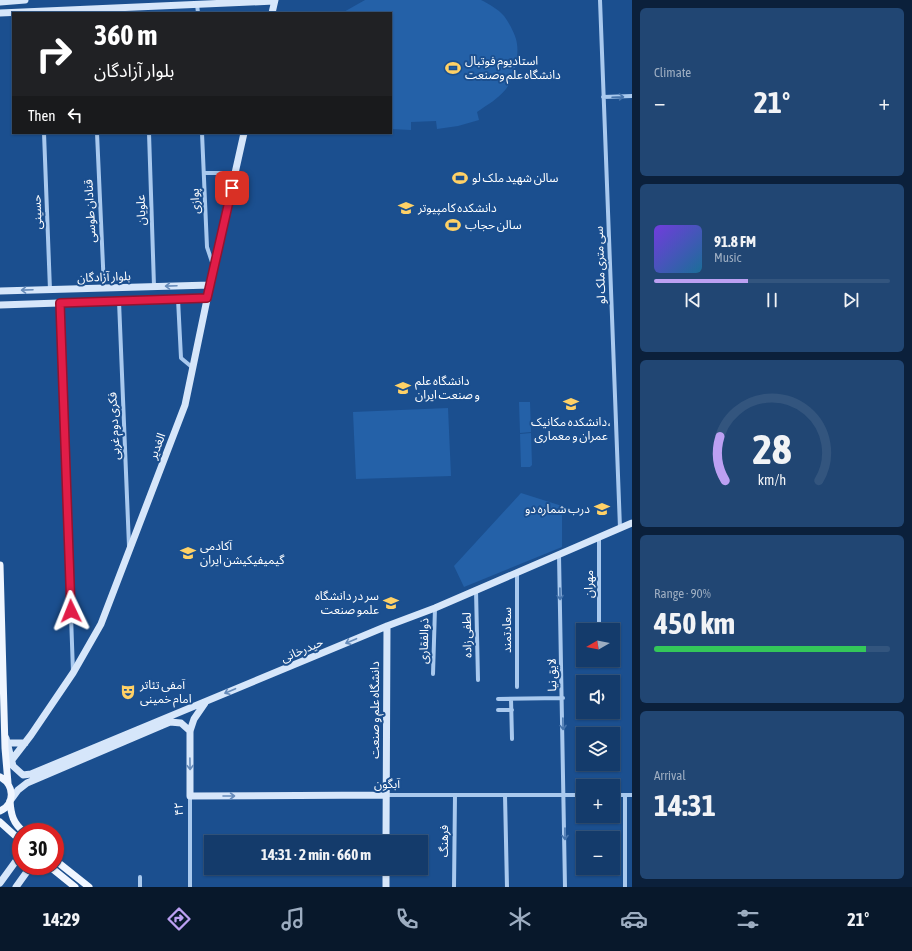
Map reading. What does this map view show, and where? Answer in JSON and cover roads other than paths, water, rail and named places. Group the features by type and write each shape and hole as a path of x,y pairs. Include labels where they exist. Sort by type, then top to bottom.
{"main road":[{"path":"0,2 25,0"},
{"path":"39,12 145,9 197,4 275,1 272,12"},
{"path":"0,13 12,13"},
{"name":"الغدیر","path":"6,759 25,742 73,673 101,624 130,550 185,405 244,134"},
{"name":"بلوار آزادگان","path":"0,291 210,285"},
{"name":"بلوار آزادگان","path":"0,305 207,298"},
{"name":"حیدرخانی","path":"6,759 23,775 31,774 386,626 435,608 632,523"},
{"path":"0,565 5,734 8,783"},
{"name":"دانشگاه علم و صنعت","path":"386,626 386,835"},
{"path":"0,811 8,805 18,790 27,782 170,722 181,723 190,731 194,719 205,702"},
{"name":"۴۲","path":"190,731 190,796"},
{"path":"5,734 8,743 6,759"},
{"path":"8,743 25,742"},
{"path":"0,777 8,783 11,788 12,794 10,801 14,823"},
{"path":"369,795 379,792 386,780"},
{"name":"آبگون","path":"190,796 386,795"},
{"path":"1,824 12,833"},
{"path":"0,883 12,866"},
{"path":"64,867 89,887"},
{"path":"16,887 25,875"},
{"path":"61,875 76,887"},
{"path":"386,875 386,887"}],"street":[{"name":"سی متری ملک لو","path":"600,0 620,528"},
{"path":"197,4 198,12"},
{"path":"603,97 632,96"},
{"name":"حسینی","path":"44,134 50,290"},
{"name":"قنادان طوسی","path":"97,134 104,288"},
{"name":"علویان","path":"149,134 154,286"},
{"name":"پوازی","path":"202,134 207,247 214,266"},
{"path":"204,173 229,173"},
{"path":"178,299 181,358 192,368"},
{"name":"فکری دوم غربی","path":"119,301 130,550"},
{"path":"60,303 73,673"},
{"name":"مهران","path":"599,538 599,623"},
{"name":"لایق نیا","path":"560,555 565,887"},
{"name":"سعادتمند","path":"517,573 517,687"},
{"name":"لطفی زاده","path":"476,590 478,680"},
{"name":"ذوالفقاری","path":"433,674 435,608"},
{"path":"498,698 562,698"},
{"path":"511,698 512,739"},
{"path":"498,710 512,710"},
{"name":"آبگون","path":"386,795 576,795"},
{"name":"فرهنگ","path":"454,887 455,795"},
{"path":"505,795 507,887"},
{"path":"620,795 632,795"},
{"path":"625,795 625,887"},
{"name":"۴۲","path":"190,796 190,887"},
{"path":"140,877 140,887"}],"place":[{"name":"استادیوم فوتبال دانشگاه علم وصنعت","path":"453,68"},
{"name":"سالن شهید ملک لو","path":"460,178"},
{"name":"دانشکده کامپیوتر","path":"406,208"},
{"name":"سالن حجاب","path":"453,225"},
{"name":"دانشگاه علم و صنعت ایران","path":"403,388"},
{"name":"دانشکده مکانیک، عمران و معماری","path":"571,404"},
{"name":"درب شماره دو","path":"602,509"},
{"name":"آکادمی گیمیفیکیشن ایران","path":"188,553"},
{"name":"سر در دانشگاه علمو صنعت","path":"391,603"},
{"name":"آمفی تئاتر امام خمینی","path":"128,692"}]}
